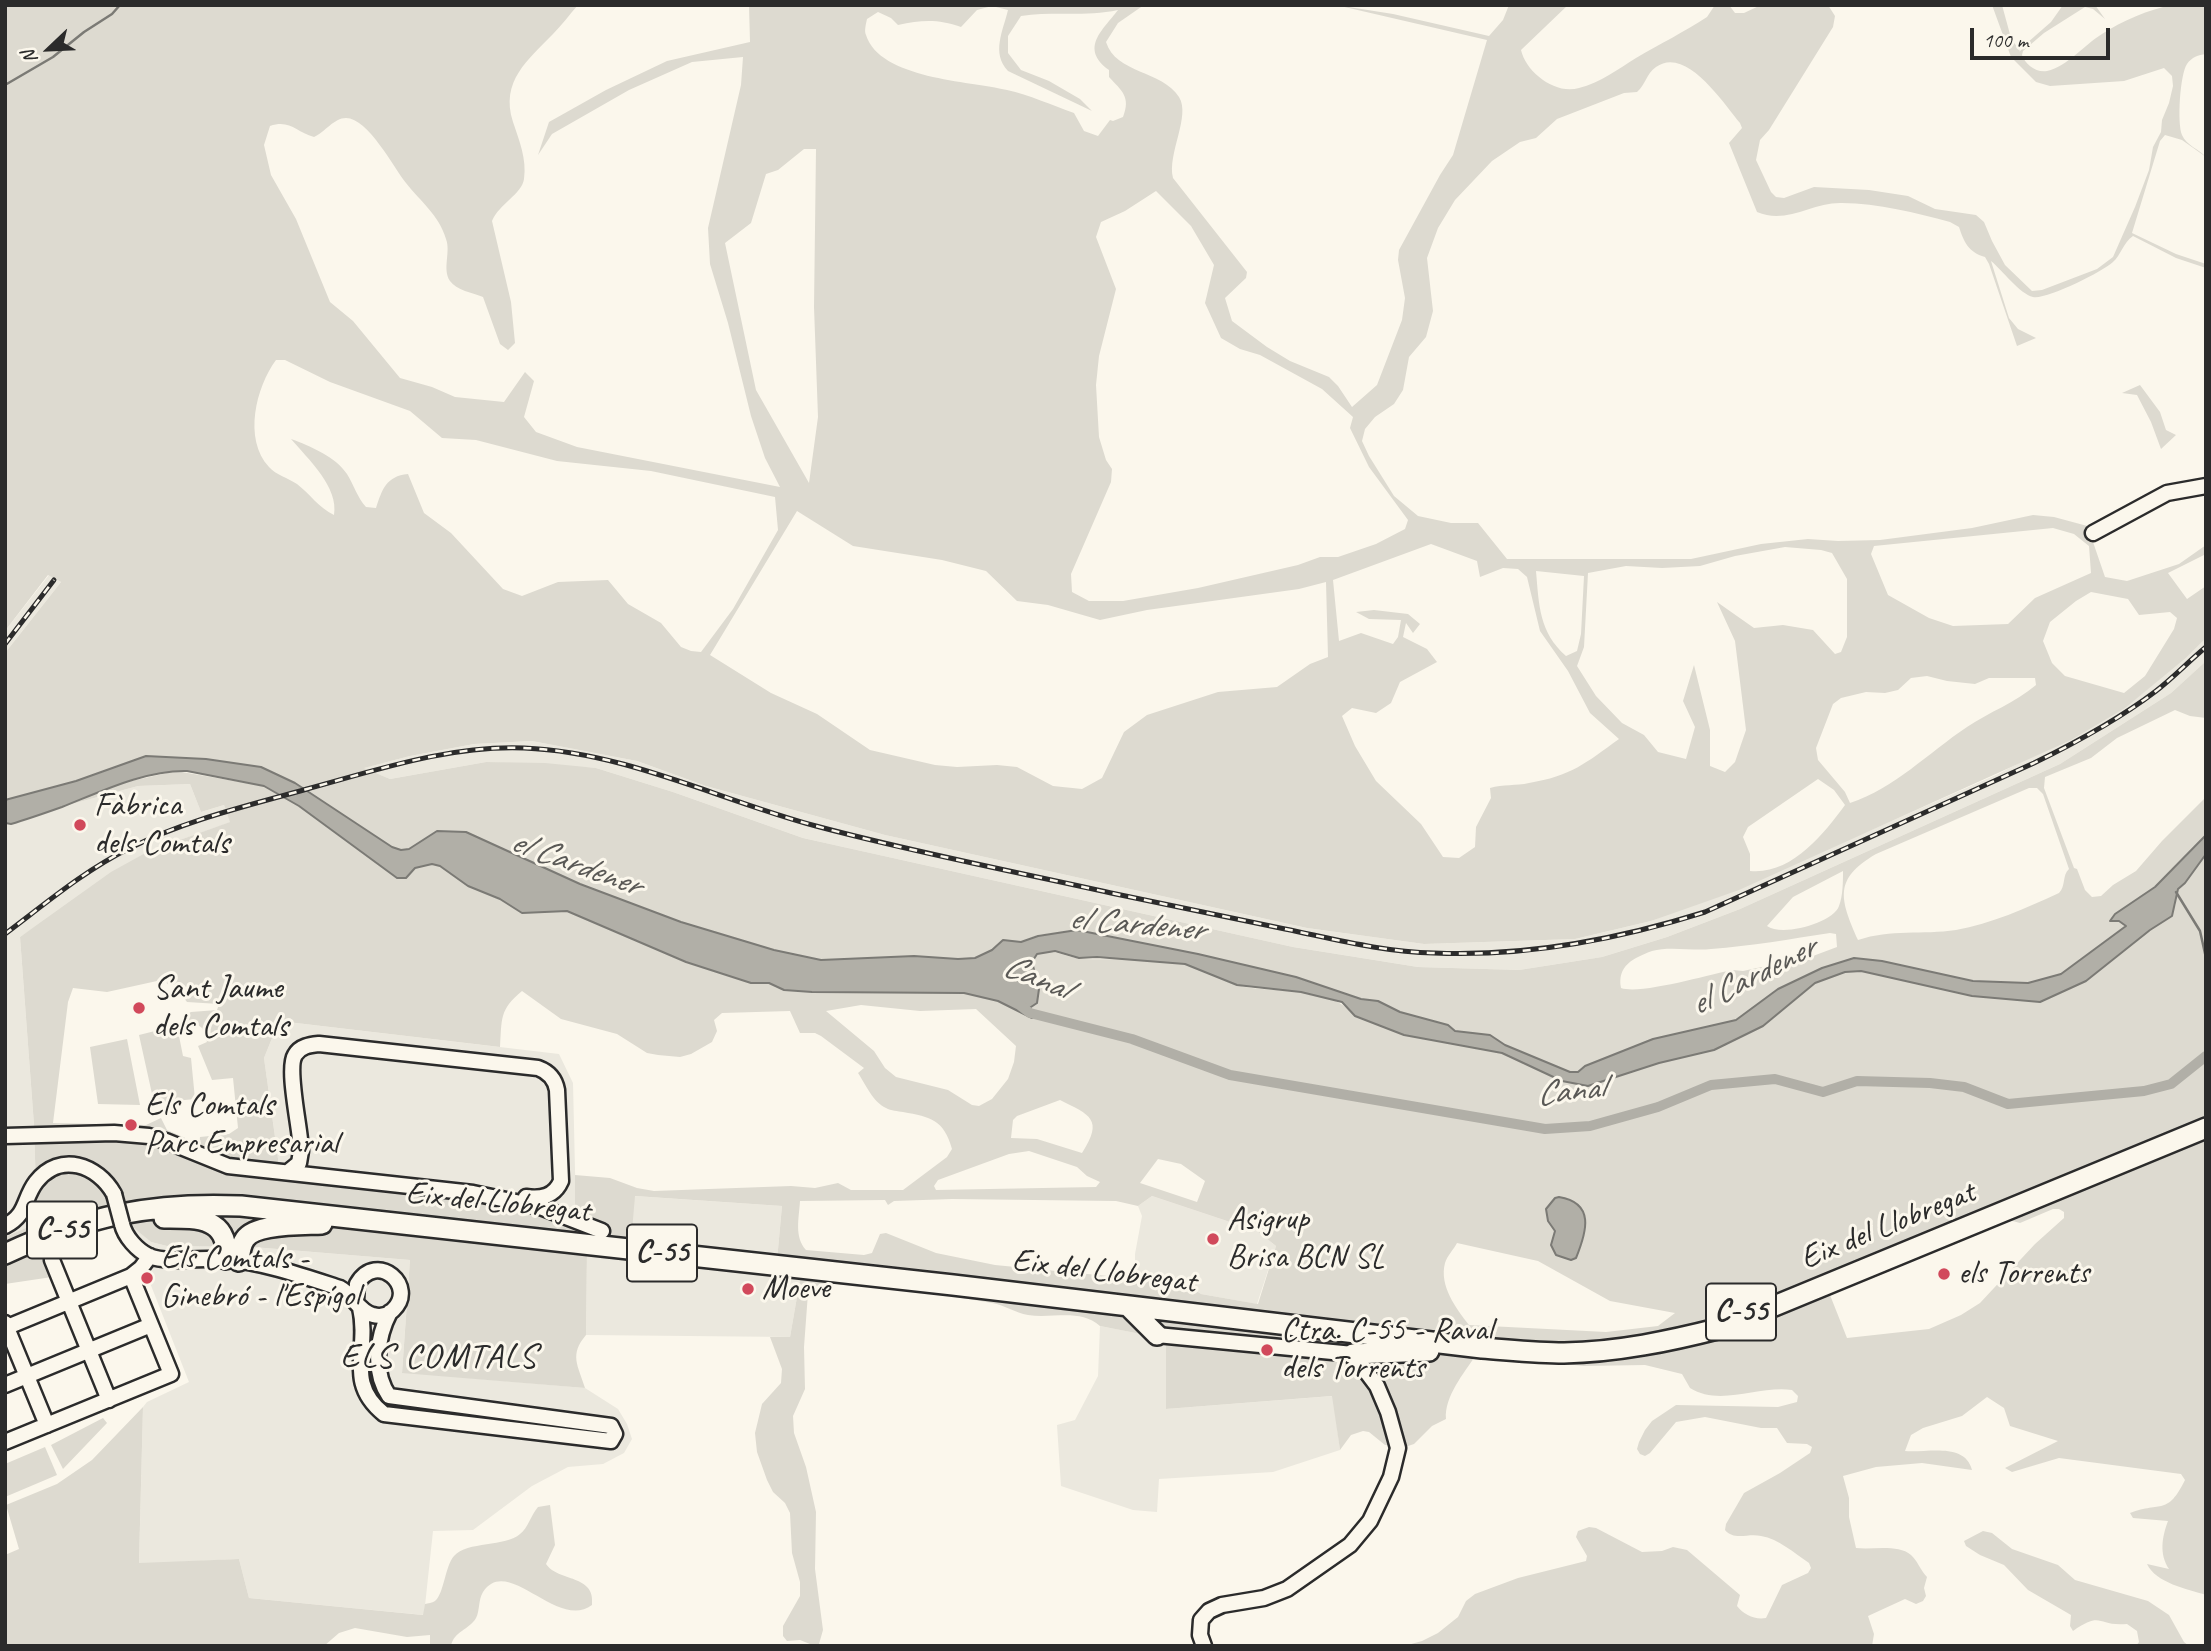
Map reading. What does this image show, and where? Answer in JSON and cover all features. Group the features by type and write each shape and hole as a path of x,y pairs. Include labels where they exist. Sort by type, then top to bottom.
{"highway":[{"name":"Eix del Llobregat","path":"5,1243 61,1219 141,1198 182,1195 242,1196 1483,1340 1532,1344 1592,1343 1666,1334 1730,1316 2205,1128"},
{"name":"Eix del Llobregat","path":"5,1254 65,1229 171,1205 241,1206 1460,1345 1529,1352 1605,1351 1673,1340 1721,1328 2205,1128"},
{"path":"122,1218 204,1220 215,1225 233,1250 248,1235 270,1227 371,1220"},
{"path":"1128,1306 1157,1335"},
{"path":"1353,1354 1426,1352 1460,1345"}],"street":[{"path":"2094,533 2167,493 2206,486"},
{"path":"288,1172 299,1163 301,1151 292,1063 295,1053 305,1046 319,1044 541,1069 550,1074 556,1084 561,1181 555,1191 542,1198 489,1197"},
{"path":"5,1136 114,1133 149,1136 228,1166 323,1175 489,1197 540,1207 602,1231"},
{"path":"301,1151 313,1171 323,1175"},
{"path":"5,1226 26,1206 32,1188 43,1174 63,1165 88,1167 103,1178 114,1194 134,1245 150,1256 165,1259 233,1250 264,1266 340,1288 376,1316 390,1312"},
{"path":"47,1425 6,1326 131,1276 150,1256"},
{"path":"52,1260 109,1400"},
{"path":"376,1270 393,1276 400,1288 399,1303 390,1312 382,1328 377,1369 380,1384 389,1396 611,1426 615,1434 611,1441 384,1413 372,1404 360,1379 364,1326 358,1304 357,1284 364,1274 376,1270"},
{"path":"5,1442 171,1374 131,1276"},
{"path":"340,1288 357,1284"},
{"path":"5,1385 151,1325"},
{"path":"1157,1335 1353,1354 1377,1386 1398,1448 1391,1477 1370,1521 1350,1545 1287,1589 1264,1598 1222,1605 1209,1611 1201,1620 1200,1635 1204,1646"}],"shaded area":[{"path":"5,5 578,5 526,62 513,83 510,95 510,108 523,157 524,179 519,190 492,221 511,302 515,343 508,350 500,344 483,297 460,289 450,281 443,230 363,126 346,118 314,137 288,125 270,126 264,145 271,175 296,219 330,302 353,321 400,378 455,397 504,402 525,372 534,381 524,417 536,432 577,447 780,487 765,458 751,416 710,264 708,228 741,85 743,57 692,62 629,90 552,134 538,155 549,122 606,90 667,61 750,42 749,5 1144,5 1118,23 1106,42 1119,60 1162,82 1179,97 1182,114 1173,158 1173,178 1247,272 1246,278 1225,298 1232,321 1290,361 1329,377 1352,407 1377,385 1402,320 1405,298 1398,260 1399,250 1453,155 1487,40 1336,5 1393,14 1489,36 1503,20 1509,5 1568,5 1521,50 1535,74 1551,85 1570,89 1587,86 1609,75 1707,17 1715,5 1729,5 1735,13 1744,13 1761,5 1828,5 1835,16 1833,27 1769,130 1760,140 1756,160 1771,192 1776,197 1784,198 1814,187 1869,190 1908,196 1935,209 1976,215 1984,222 2005,265 2032,291 2042,290 2097,269 2113,257 2149,170 2153,147 2161,132 2162,120 2169,103 2172,76 2164,68 2124,81 2050,86 2036,82 2011,57 1992,5 2002,5 2011,38 2019,50 2051,22 2063,5 2095,5 2105,19 2093,9 2085,7 2044,33 2023,51 2023,58 2028,65 2047,71 2062,65 2102,34 2136,16 2173,5 2206,5 2206,54 2195,57 2185,69 2181,88 2180,129 2184,139 2206,157 2182,140 2165,135 2160,141 2132,233 2176,254 2206,264 2206,268 2176,258 2133,236 2116,259 2107,266 2061,290 2033,297 2017,287 1991,261 2009,318 2018,329 2036,338 2017,346 1989,264 1985,257 1965,242 1959,227 1950,222 1897,209 1856,203 1831,204 1779,216 1757,212 1729,143 1742,128 1740,123 1703,80 1680,64 1668,62 1656,67 1637,92 1624,93 1557,119 1536,138 1520,142 1492,161 1455,200 1438,228 1427,258 1433,311 1426,337 1409,357 1403,390 1394,404 1375,417 1365,429 1362,441 1394,496 1418,516 1451,523 1478,523 1507,559 1691,559 1761,544 1808,539 1880,540 1972,528 2033,515 2054,517 2091,527 2168,498 2093,542 2105,577 2127,581 2179,564 2206,545 2206,554 2168,573 2187,599 2206,586 2206,638 2125,708 2071,740 1739,890 1651,921 1575,939 1424,944 1307,928 885,835 706,786 637,761 532,741 474,744 364,768 390,779 486,762 545,763 596,768 803,838 1293,947 1418,967 1519,970 1602,957 1667,937 1740,909 2060,764 2171,693 2206,661 2206,718 2175,710 2117,738 2091,758 2045,777 2044,788 2074,868 2077,869 2085,890 2092,897 2101,896 2136,871 2206,797 2206,835 2155,887 2115,914 2111,921 2119,921 2127,926 2061,975 2028,983 1973,981 1882,961 1854,958 1822,968 1778,989 1736,1020 1653,1039 1585,1066 1578,1072 1570,1072 1481,1034 1455,1031 1448,1025 1400,1012 1378,1001 1361,999 1296,977 1077,930 1038,935 1021,942 1004,940 992,950 975,958 914,956 821,960 774,950 681,922 580,884 466,832 409,849 392,847 295,783 261,767 206,759 146,756 76,781 5,800 5,653 61,582 48,575 5,631","holes":["992,6 1008,10 999,49 1000,57 1008,71 1092,111 1080,99 1049,81 1021,70 1008,53 1008,36 1021,16 1118,10 1101,32 1095,47 1100,62 1109,70 1109,77 1126,99 1123,117 1110,120 1098,136 1084,131 1074,113 1032,97 928,76 889,61 875,50 865,32 867,19 878,12 898,25 930,21 961,27 977,10","804,149 816,149 814,307 818,417 809,483 756,390 725,243 751,223 766,174 778,170","1156,191 1191,226 1214,265 1205,303 1221,338 1240,349 1260,355 1322,389 1353,417 1350,428 1369,467 1408,520 1405,529 1376,544 1338,557 1320,557 1298,565 1198,588 1123,601 1089,601 1072,592 1071,574 1111,482 1112,469 1106,460 1099,437 1096,385 1099,356 1116,289 1096,237 1101,222 1125,211","276,360 285,360 330,382 410,411 442,438 476,440 557,461 651,471 775,497 778,530 733,609 701,652 691,651 681,647 661,623 628,604 608,580 558,582 522,596 503,589 451,533 424,513 408,474 401,475 386,485 376,508 366,507 347,474 336,462 291,439 327,484 332,494 334,515 297,484 272,470 261,455 255,428 258,398","797,511 853,546 942,560 986,571 1017,601 1048,605 1100,620 1147,610 1299,589 1326,582 1328,657 1310,664 1277,687 1218,692 1147,715 1124,732 1102,778 1082,789 1053,786 1017,767 935,765 870,750 817,714 771,693 710,655","2053,528 2074,534 2089,546 2091,573 2035,598 2008,624 1953,626 1929,618 1888,595 1871,554 1874,546","1431,544 1477,561 1480,577 1503,568 1518,569 1527,577 1540,631 1568,671 1590,713 1619,739 1587,762 1556,777 1490,788 1491,798 1476,827 1475,847 1459,858 1443,857 1421,824 1376,781 1355,746 1342,716 1352,708 1376,713 1391,703 1400,682 1437,662 1427,649 1403,637 1406,623 1413,633 1420,624 1408,614 1374,610 1356,612 1369,619 1401,620 1398,637 1393,644 1361,633 1339,641 1333,580","1785,547 1832,553 1847,579 1847,637 1841,652 1835,654 1813,630 1783,625 1754,628 1717,602 1735,641 1746,730 1735,762 1725,772 1710,766 1710,730 1694,665 1683,701 1695,727 1686,759 1658,752 1644,735 1622,723 1596,696 1577,666 1584,647 1588,573 1626,566 1700,566 1735,556","1536,571 1584,576 1581,634 1577,651 1566,656 1557,647 1545,628","2091,592 2128,599 2139,615 2170,612 2177,618 2174,629 2145,676 2124,693 2065,676 2052,663 2043,641 2050,622","1927,676 1975,684 1989,678 2035,678 2036,685 1967,727 1897,779 1850,803 1845,792 1818,760 1816,748 1833,704 1841,698 1866,692 1885,693 1898,690 1911,678","1818,779 1834,790 1845,805 1827,829 1805,851 1779,867 1750,871 1750,854 1743,837 1748,827","2029,788 2037,788 2043,794 2069,869 2059,893 1995,920 1956,930 1882,934 1858,940 1844,901 1847,881 1853,872 1876,854","1843,871 1841,898 1835,912 1818,923 1795,929 1774,929 1767,926 1793,897","1830,933 1836,934 1837,947 1813,956 1743,971 1733,970 1644,989 1621,988 1620,980 1624,968 1652,951 1741,946"]},
{"path":"2140,385 2160,412 2166,430 2176,435 2161,449 2137,395 2122,393"},
{"path":"49,575 61,582 5,653 5,631"},
{"path":"2206,638 2206,661 2171,693 2060,764 1740,909 1667,937 1602,957 1519,970 1418,967 1293,947 803,838 596,768 486,762 390,779 363,768 474,744 532,741 637,761 706,786 885,835 1307,928 1424,944 1575,939 1651,921 1998,774 2125,707 2186,658"},
{"path":"176,771 264,786 299,806 390,873 432,864 440,866 468,886 531,913 567,911 686,962 751,983 769,983 785,990 964,993 998,1001 1031,1017 1028,1009 1039,989 1032,962 1037,954 1050,952 1084,959 1174,962 1192,966 1245,987 1303,992 1332,999 1355,1016 1502,1053 1562,1081 1714,1050 1763,1026 1815,983 1845,972 1861,971 1972,996 2040,1002 2157,924 2175,907 2178,889 2206,854 2206,1595 2165,1581 2151,1571 2147,1564 2169,1569 2162,1545 2168,1521 2133,1518 2130,1513 2168,1503 2185,1480 2181,1474 2059,1458 2012,1472 2005,1468 2058,1441 2010,1426 2004,1408 1987,1397 1962,1416 1923,1428 1911,1435 1905,1451 1954,1452 1968,1461 1972,1470 1922,1463 1876,1467 1843,1476 1856,1548 1892,1548 1906,1552 1913,1557 1927,1577 1924,1588 1926,1596 1923,1601 1916,1604 1905,1599 1868,1616 1874,1634 1872,1646 1404,1646 1438,1633 1458,1617 1466,1601 1475,1594 1518,1578 1586,1561 1587,1556 1576,1537 1578,1531 1589,1527 1642,1552 1662,1551 1673,1547 1687,1550 1740,1595 1737,1606 1743,1612 1750,1616 1766,1618 1782,1585 1808,1573 1811,1568 1809,1563 1774,1540 1756,1535 1733,1535 1725,1530 1726,1524 1744,1493 1810,1453 1812,1447 1807,1444 1787,1443 1777,1428 1761,1428 1705,1417 1676,1422 1645,1456 1637,1449 1652,1421 1676,1405 1778,1407 1797,1402 1798,1396 1792,1390 1780,1389 1714,1396 1690,1388 1682,1374 1645,1365 1584,1366 1476,1355 1451,1394 1446,1419 1432,1426 1414,1444 1385,1445 1369,1432 1363,1431 1351,1435 1340,1450 1332,1396 1166,1409 1166,1339 1100,1326 1084,1317 1028,1315 997,1304 971,1299 826,1283 808,1293 804,1347 805,1389 793,1416 794,1433 806,1467 816,1512 815,1569 823,1630 819,1644 815,1646 800,1640 787,1641 783,1636 783,1626 800,1596 800,1582 792,1553 790,1513 767,1480 757,1452 755,1433 762,1404 781,1383 782,1369 770,1337 790,1337 801,1274 776,1271 782,1206 635,1196 630,1254 587,1251 586,1335 576,1354 585,1388 402,1373 410,1260 253,1247 167,1246 151,1242 134,1228 112,1224 39,1248 52,1277 5,1284 5,1237 37,1223 34,1125 20,937 111,872 149,851 230,822 224,805 201,812 190,784 138,786 61,807 118,784","holes":["166,979 167,984 174,985 187,1002 219,1004 217,1010 191,1012 184,1016 183,1020 190,1030 198,1025 202,1028 207,1042 198,1046 212,1080 233,1078 238,1128 229,1134 200,1137 199,1144 167,1130 161,1118 146,1125 53,1123 68,1002 73,988 107,992","522,991 561,1019 617,1034 647,1053 680,1057 712,1042 717,1031 714,1020 722,1013 790,1011 800,1033 815,1033 821,1036 864,1068 858,1073 877,1102 890,1110 929,1118 945,1132 952,1149 947,1157 903,1190 851,1190 838,1183 815,1188 791,1186 654,1191 610,1178 575,1175 575,1213 281,1180 264,1058 279,1021 500,1047 503,1016 509,1004","861,1005 920,1011 976,1009 1016,1046 1008,1079 992,1099 979,1106 972,1105 948,1090 896,1077 885,1068 874,1051 826,1011","1060,1100 1086,1114 1093,1125 1089,1142 1082,1153 1037,1139 1011,1138 1013,1120 1017,1116","1029,1151 1077,1167 1100,1182 1096,1187 936,1190 934,1186 938,1180 1009,1154","1158,1159 1181,1164 1205,1181 1197,1202 1140,1183","1152,1196 1257,1231 1276,1246 1258,1304 1201,1294 1177,1278 1163,1274 1141,1272 1108,1276 995,1265 936,1253 886,1233 880,1234 872,1253 864,1255 806,1250 800,1239 798,1221 800,1201 885,1200 888,1205 894,1201 952,1199 1116,1201 1138,1206","2053,1209 2064,1212 2064,1218 2035,1244 1980,1303 1961,1315 1929,1329 1847,1338 1830,1295 1979,1230 2009,1220 2020,1223","1457,1243 1538,1261 1610,1301 1675,1313 1658,1326 1606,1332 1469,1325 1450,1296 1444,1280 1447,1258"]},
{"path":"190,784 201,812 224,805 231,822 149,851 20,937 34,1125 37,1223 5,1237 5,826 138,786"},
{"path":"279,1021 559,1054 573,1083 576,1213 281,1180 264,1058"},
{"path":"171,1027 179,1036 183,1056 191,1058 195,1099 154,1103 139,1035"},
{"path":"127,1039 140,1105 98,1104 90,1047"},
{"path":"634,1196 782,1206 776,1271 801,1274 790,1337 586,1335 587,1250"},
{"path":"1152,1196 1257,1231 1276,1246 1257,1304 1201,1294 1177,1278 1148,1272 1135,1273 1135,1254 1142,1216 1138,1206"},
{"path":"112,1224 135,1228 151,1242 167,1246 253,1247 410,1260 402,1372 585,1388 618,1409 632,1439 624,1453 603,1464 568,1467 532,1486 473,1530 433,1531 424,1615 249,1598 239,1559 139,1564 143,1407 147,1402 189,1382 150,1283 152,1276 134,1260"},
{"path":"1100,1326 1167,1339 1166,1409 1333,1396 1340,1450 1273,1472 1159,1479 1157,1512 1133,1510 1061,1486 1057,1425 1075,1420 1098,1376"},
{"path":"143,1407 139,1563 239,1559 249,1598 423,1615 425,1604 434,1602 438,1597 454,1556 468,1548 514,1538 525,1528 538,1507 550,1505 555,1545 546,1564 559,1574 588,1588 592,1595 592,1605 578,1610 564,1609 519,1586 506,1582 493,1583 481,1595 476,1618 455,1637 451,1646 430,1646 430,1635 407,1637 355,1628 339,1633 324,1646 5,1646 5,1555 19,1549 6,1505 57,1484 92,1460"},
{"path":"103,1418 107,1423 63,1469 51,1445"},
{"path":"45,1447 57,1475 5,1497 5,1464"},
{"path":"1983,1531 1992,1533 2012,1549 2058,1565 2075,1580 2148,1601 2169,1615 2189,1646 2136,1646 2139,1642 2137,1631 2127,1624 2095,1620 2073,1631 2070,1626 2071,1615 2028,1590 2004,1565 1966,1546 1964,1541"}],"water":[{"path":"146,756 206,759 261,767 295,783 392,847 409,849 437,831 466,832 580,884 681,922 774,950 821,960 914,956 975,958 992,950 1003,940 1021,942 1038,936 1077,930 1296,977 1361,999 1378,1001 1400,1012 1448,1025 1455,1031 1490,1035 1505,1045 1570,1072 1578,1072 1585,1066 1653,1039 1736,1020 1778,989 1822,968 1854,958 1882,961 1973,981 2028,983 2061,974 2126,926 2119,921 2110,921 2115,914 2155,887 2206,835 2206,854 2178,889 2172,916 2086,981 2040,1002 1972,996 1861,971 1845,972 1815,983 1763,1026 1714,1050 1659,1063 1588,1086 1562,1081 1502,1053 1404,1035 1355,1016 1342,1002 1301,992 1237,985 1185,964 1079,958 1055,951 1037,954 1032,962 1039,989 1037,1003 1028,1009 1032,1018 998,1001 964,993 812,992 784,990 769,983 751,983 686,962 567,911 522,913 500,899 468,886 440,866 432,864 415,868 406,878 397,878 299,806 264,786 187,771 139,778 36,816 11,824 5,823 5,800 76,781"},
{"path":"1559,1197 1578,1205 1585,1220 1580,1248 1576,1258 1571,1260 1556,1255 1551,1245 1555,1231 1548,1221 1546,1209"}],"waterway":[{"path":"5,85 53,57 112,14 120,5"},
{"path":"2176,892 2200,931 2206,958"},
{"name":"Canal","path":"1021,1006 1030,1013 1132,1039 1230,1075 1545,1129 1590,1126 1658,1107 1711,1085 1775,1079 1823,1092 1857,1081 1930,1083 1964,1087 2008,1104 2144,1091 2171,1084 2206,1056"}],"railway":[{"path":"5,644 54,580"},
{"path":"5,934 97,866 173,829 414,760 469,750 524,748 599,758 816,826 889,844 1340,941 1377,948 1434,953 1469,954 1537,949 1638,931 1705,912 2066,747 2142,702 2206,647"}],"place":[{"name":"Fàbrica dels Comtals","path":"80,825"},
{"name":"Sant Jaume dels Comtals","path":"139,1008"},
{"name":"Els Comtals Parc Empresarial","path":"131,1125"},
{"name":"Asigrup Brisa BCN SL","path":"1213,1239"},
{"name":"els Torrents","path":"1944,1274"},
{"name":"Els Comtals - Ginebró - l'Espígol","path":"147,1278"},
{"name":"Moeve","path":"748,1289"},
{"name":"Ctra. C-55 - Raval dels Torrents","path":"1267,1350"}],"district":[{"name":"ELS COMTALS","path":"439,1358"}],"water label":[{"name":"el Cardener","path":"575,864"},
{"name":"el Cardener","path":"1136,925"},
{"name":"el Cardener","path":"1753,977"}]}
